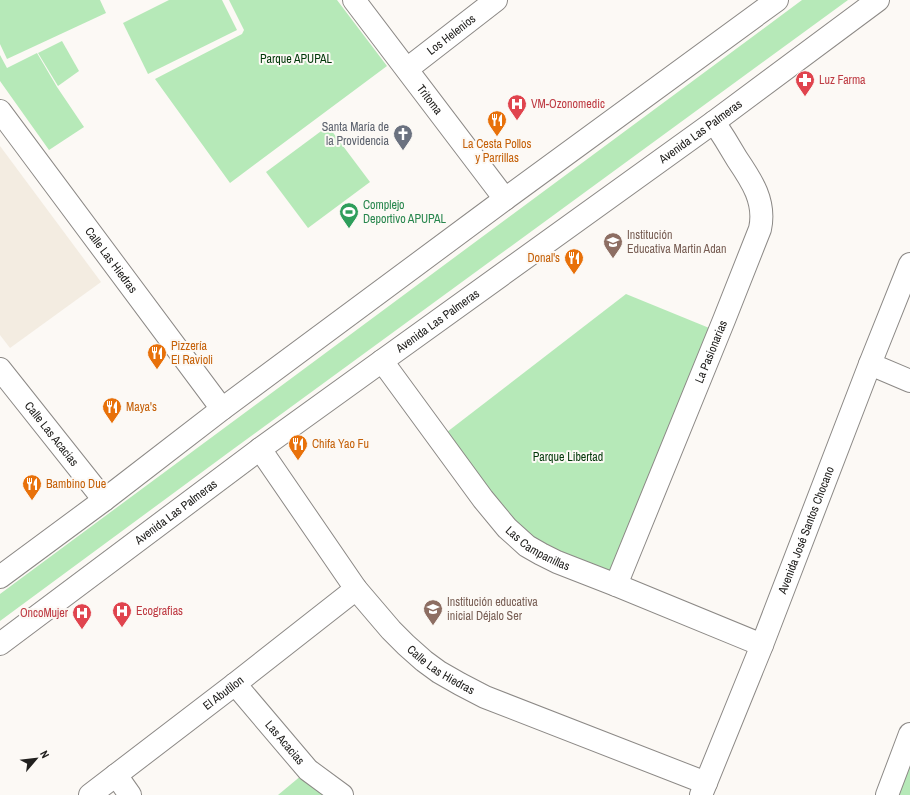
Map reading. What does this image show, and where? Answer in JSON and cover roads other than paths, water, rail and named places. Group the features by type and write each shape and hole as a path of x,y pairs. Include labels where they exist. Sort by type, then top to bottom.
{"street":[{"name":"Tritoma","path":"354,0 505,200"},
{"name":"Los Helenios","path":"407,69 496,0"},
{"path":"0,577 104,500 222,409 777,0"},
{"name":"Avenida Las Palmeras","path":"0,644 260,449 714,122 878,0"},
{"name":"Calle Las Hiedras","path":"0,110 222,409"},
{"name":"La Pasionarias","path":"616,585 760,229 761,208 756,190 714,122"},
{"name":"Avenida José Santos Chocano","path":"703,789 762,645 910,264"},
{"name":"Las Campanillas","path":"382,361 483,499 507,528 527,546 557,562 762,645"},
{"path":"870,364 910,381"},
{"name":"Calle Las Acacias","path":"0,369 104,500"},
{"name":"Calle Las Hiedras","path":"260,449 356,589 391,630 424,661 439,672 486,697 703,789"},
{"name":"El Abutilon","path":"90,795 356,589"},
{"name":"Las Acacias","path":"235,684 308,770 342,795"},
{"path":"887,795 910,734"},
{"path":"116,775 130,795"}],"place":[{"name":"Luz Farma","path":"805,97"},
{"name":"VM-Ozonomedic","path":"517,121"},
{"name":"La Cesta Pollos y Parrillas","path":"497,137"},
{"name":"Santa María de la Providencia","path":"403,151"},
{"name":"Complejo Deportivo APUPAL","path":"349,229"},
{"name":"Institución Educativa Martin Adan","path":"613,259"},
{"name":"Donal's","path":"574,275"},
{"name":"Pizzería El Ravioli","path":"157,370"},
{"name":"Maya's","path":"112,424"},
{"name":"Chifa Yao Fu","path":"298,461"},
{"name":"Bambino Due","path":"32,501"},
{"name":"Institución educativa inicial Déjalo Ser","path":"433,626"},
{"name":"Ecografias","path":"122,628"},
{"name":"OncoMujer","path":"82,630"}],"park label":[{"name":"Parque APUPAL","path":"296,59"},
{"name":"Parque Libertad","path":"568,457"}]}
